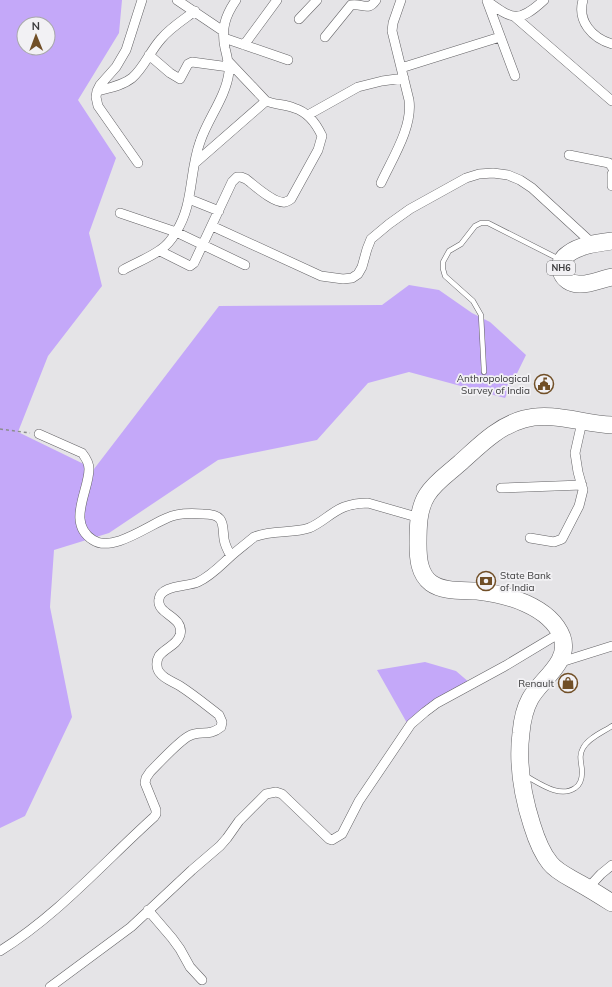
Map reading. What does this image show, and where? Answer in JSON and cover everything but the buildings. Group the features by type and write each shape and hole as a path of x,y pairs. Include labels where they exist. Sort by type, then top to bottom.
{"highway":[{"name":"NH6","path":"612,241 593,244 566,255 562,261 561,273 569,282 577,284 586,284 612,277"},
{"path":"612,426 562,418 534,416 512,423 500,430 486,440 434,486 426,496 420,518 418,551 420,565 424,576 432,584 443,588 493,593 509,597 524,603 544,615 552,622 560,633 564,643 564,648 558,663 538,687 524,712 519,748 521,784 536,837 551,864 562,873 612,903"}],"street":[{"path":"138,163 98,106 96,98 100,85 116,67 126,50 142,0"},
{"path":"177,0 195,11 223,34 244,45 288,60"},
{"path":"123,270 160,251 169,243 182,222 190,199 200,141 227,81 229,65 223,34 228,12 236,0"},
{"path":"244,45 277,0"},
{"path":"299,19 317,0"},
{"path":"325,37 351,5 356,4 367,7 371,6 376,0"},
{"path":"381,183 409,119 410,105 392,31 393,23 401,0"},
{"path":"514,17 524,16 544,0"},
{"path":"582,0 582,16 585,25 595,35 612,44"},
{"path":"486,1 504,13 514,17 612,101"},
{"path":"486,1 515,76"},
{"path":"97,91 115,86 131,79 161,39 170,30 195,11"},
{"path":"401,68 500,37"},
{"path":"149,55 170,73 180,79 188,64 192,62 229,65 266,101 272,104 294,108 308,115 317,125 322,136 318,150 291,199 286,202 280,202 270,197 246,179 237,177 232,182 194,263 190,266 160,251"},
{"path":"308,115 358,87 382,81 404,78"},
{"path":"195,163 266,101"},
{"path":"569,156 608,162 612,167"},
{"path":"212,226 320,276 343,279 352,278 358,274 362,267 371,240 389,224 410,209 466,178 479,174 493,173 508,175 520,180 532,188 593,244"},
{"path":"612,174 612,186"},
{"path":"190,199 219,211"},
{"path":"120,213 176,232 245,265"},
{"path":"530,538 554,542 562,539 582,497 582,485 575,453 582,422"},
{"path":"39,434 82,453 86,459 89,470 80,515 82,528 94,541 106,543 117,542 173,515 196,513 210,514 219,517 222,522 226,549 231,556"},
{"path":"501,488 582,485"},
{"path":"0,951 13,943 52,913 154,817 156,810 145,783 150,772 186,737 195,734 212,733 221,727 222,722 219,715 180,686 160,674 157,668 159,656 178,639 181,630 180,624 168,615 159,605 158,600 165,589 189,585 209,576 254,537 262,533 296,531 308,528 322,522 343,508 360,503 368,503 420,518"},
{"path":"50,987 131,927 220,846 239,821 266,794 276,792 282,794 329,839 332,840 339,837 359,801 411,724 437,703 505,666 560,633"},
{"path":"558,663 612,646"},
{"path":"588,888 612,865"},
{"path":"148,910 163,926 180,949 190,967 202,980"}],"lane":[{"path":"484,372 481,315 473,301 445,276 443,269 446,256 449,251 460,244 475,226 482,223 488,223 562,261"},
{"path":"520,772 556,792 569,791 579,785 581,780 582,773 580,761 585,745 612,726"}],"path":[{"path":"0,429 39,434"}],"shaded area":[{"path":"0,0 122,0 119,33 78,100 116,158 89,233 102,286 48,356 18,432 94,469 219,306 382,305 409,285 439,290 472,313 490,322 526,355 505,398 409,372 368,383 317,440 218,460 109,533 54,550 50,607 72,717 25,816 0,828"},
{"path":"425,662 456,671 470,683 407,723 377,670"}],"place":[{"name":"Anthropological Survey of India","path":"544,384"},
{"name":"State Bank of India","path":"486,581"},
{"name":"Renault","path":"568,683"}]}
